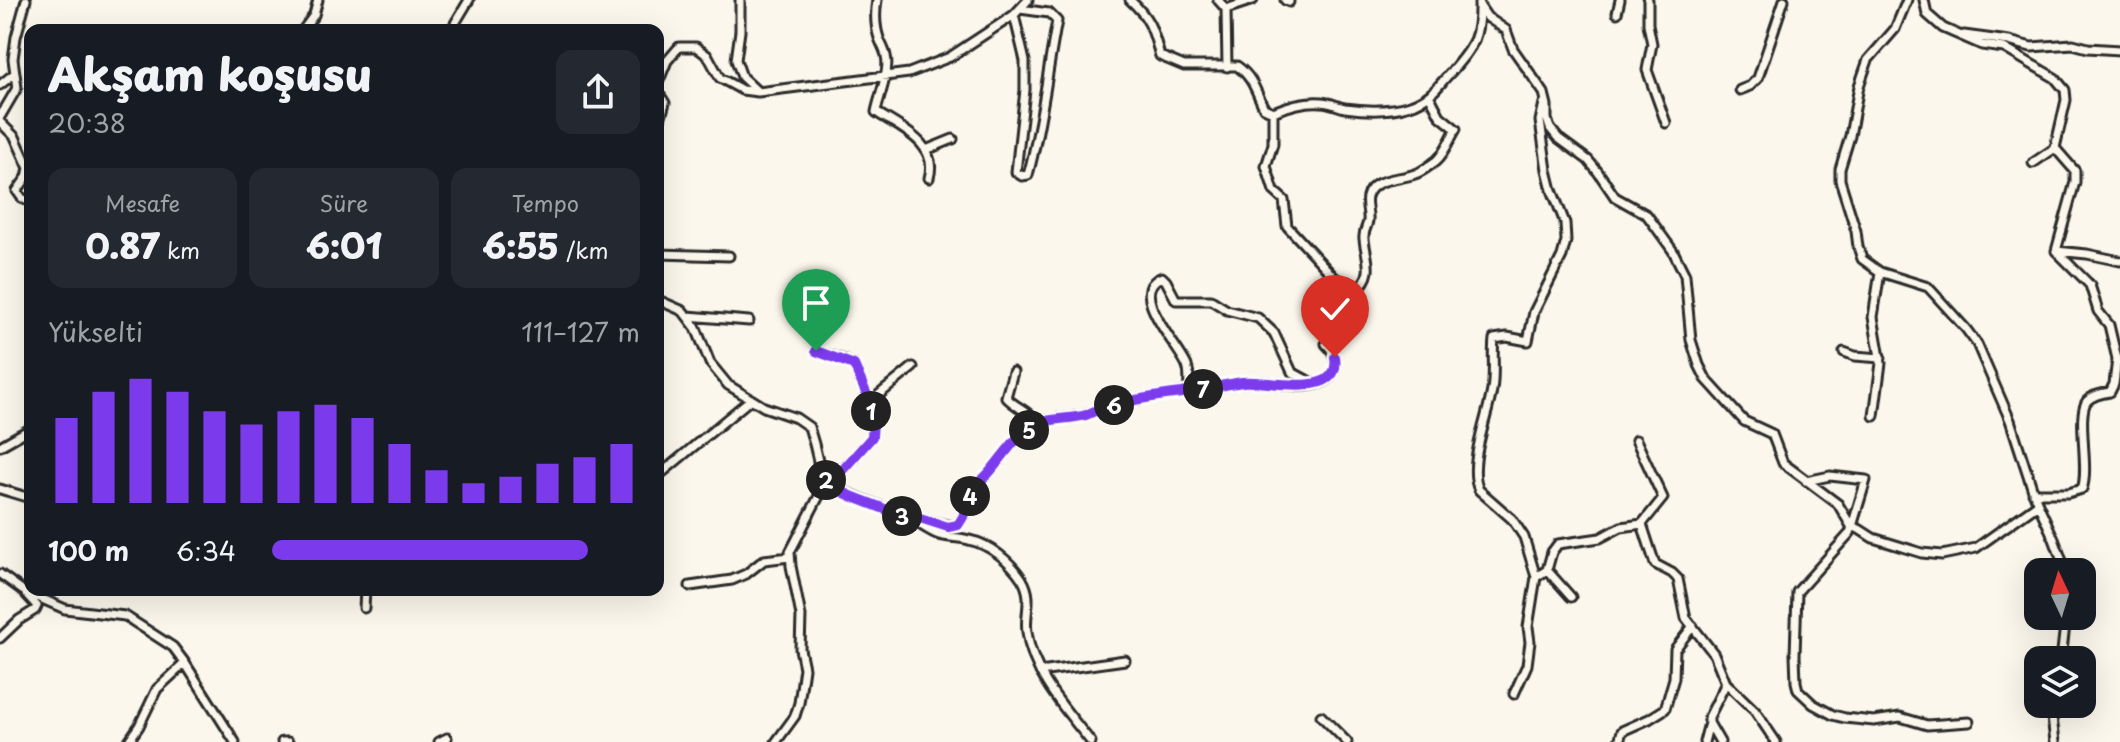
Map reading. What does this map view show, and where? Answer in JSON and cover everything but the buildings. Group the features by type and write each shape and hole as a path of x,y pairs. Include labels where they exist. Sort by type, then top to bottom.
{"street":[{"path":"24,157 15,137 0,119 17,88 13,59 26,0"},
{"path":"307,24 314,15 318,0"},
{"path":"455,24 469,0"},
{"path":"740,0 736,60 742,77 758,92"},
{"path":"877,0 878,35 887,58 876,112 924,144 930,157 929,178"},
{"path":"664,68 679,47 696,47 708,56 720,78 742,90 758,92 909,73 950,57 1017,12 1028,0"},
{"path":"1130,0 1154,30 1160,56 1184,66 1237,66 1256,85 1264,108 1273,112 1308,102 1327,102 1342,108 1375,111 1417,102 1429,95 1472,47 1480,28 1479,3"},
{"path":"1218,0 1226,9 1227,67"},
{"path":"1226,9 1253,0"},
{"path":"1617,13 1620,0"},
{"path":"1648,0 1652,44 1647,70 1666,123"},
{"path":"1740,90 1758,78 1784,0"},
{"path":"1907,0 1895,29 1868,60 1859,86 1840,180 1862,259 1880,272 1928,287 1977,344 2010,420 2033,493 2060,558"},
{"path":"1924,0 1927,14 1943,28 1982,45 2004,48 2055,78 2065,90 2066,100 2055,148 2033,163"},
{"path":"1479,3 1487,17 1506,30 1513,49 1544,93 1550,128 1558,138 1588,160 1615,197 1647,215 1673,251 1685,275 1691,340 1706,379 1744,421 1772,434 1783,463 1838,504 1851,526 1873,538 1922,553 1942,555 1976,548 2038,504"},
{"path":"1017,12 1049,13 1057,21 1038,140 1028,175 1022,176 1016,172 1025,61 1017,12"},
{"path":"1959,36 2009,41 2031,47 2073,44 2120,50"},
{"path":"0,85 15,73"},
{"path":"1514,694 1527,665 1528,627 1536,577 1524,537 1512,519 1476,484 1477,448 1493,386 1494,339 1507,337 1528,341 1534,312 1562,256 1566,241 1565,223 1552,190 1545,158 1540,121 1544,93"},
{"path":"1273,112 1273,144 1266,166 1274,191 1284,200 1287,226 1334,277 1356,290 1369,273 1370,261 1364,231 1368,222 1366,197 1372,187 1417,174 1440,158 1456,129 1440,116 1429,95"},
{"path":"926,150 953,139"},
{"path":"2055,148 2075,171 2075,182 2056,251"},
{"path":"24,181 17,191 24,199"},
{"path":"2033,493 2068,493 2082,489 2085,480 2084,409 2088,401 2098,394 2110,392 2117,359 2109,325 2098,311 2090,285 2056,251"},
{"path":"2056,251 2120,261"},
{"path":"664,254 729,256"},
{"path":"1874,416 1881,358 1873,317 1880,272"},
{"path":"1188,392 1190,380 1187,366 1150,307 1151,285 1155,279 1162,277 1176,300 1211,300 1227,310 1258,318 1274,333 1292,372 1314,384"},
{"path":"664,303 687,316 696,328 710,363 728,385 764,407 796,418 809,427 823,482 790,552 801,616 800,649 804,668 795,716 776,742"},
{"path":"687,316 749,321"},
{"path":"908,518 920,518 948,527 958,525 972,488 983,481 1023,434 1037,424 1163,395 1245,382 1320,383 1333,373 1336,366 1331,349 1326,344"},
{"path":"816,351 854,365 870,402 873,421 872,437 839,474 823,482"},
{"path":"1844,352 1881,358"},
{"path":"870,402 913,367"},
{"path":"1013,372 1006,397 1033,416 1037,424"},
{"path":"664,471 751,399"},
{"path":"0,446 24,432"},
{"path":"1536,577 1547,570 1552,552 1558,544 1600,538 1621,527 1642,524 1663,498 1636,440"},
{"path":"1806,481 1830,476 1866,480 1850,533 1797,592 1795,655 1798,690 1813,704 1845,718 1874,721 1900,717 1927,725 1969,722"},
{"path":"823,482 908,518 939,535 979,542 1009,562 1027,593 1029,608 1026,630 1040,672 1091,742"},
{"path":"0,489 24,496"},
{"path":"1642,524 1655,564 1678,579 1686,618 1714,654 1726,683 1755,711 1776,742"},
{"path":"690,586 732,580 764,560 790,557"},
{"path":"1547,570 1571,597"},
{"path":"0,574 22,590"},
{"path":"0,638 35,610 37,606 28,596"},
{"path":"36,596 65,609 125,616 173,647 235,742"},
{"path":"364,608 365,596"},
{"path":"1619,742 1622,731 1665,709 1674,678 1675,649 1693,626"},
{"path":"1040,672 1125,660"},
{"path":"128,742 157,689 185,663"},
{"path":"1704,742 1709,717 1726,683"},
{"path":"1321,716 1347,742"},
{"path":"2052,718 2055,742"},
{"path":"1709,723 1720,742"},
{"path":"282,742 288,742"}],"route":[{"path":"816,351 854,365 870,402 873,421 872,437 839,474 823,482 908,518 920,518 948,527 958,525 963,517 972,488 983,481 1005,453 1037,424 1163,395 1245,382 1320,383 1333,373 1335,357"}]}
